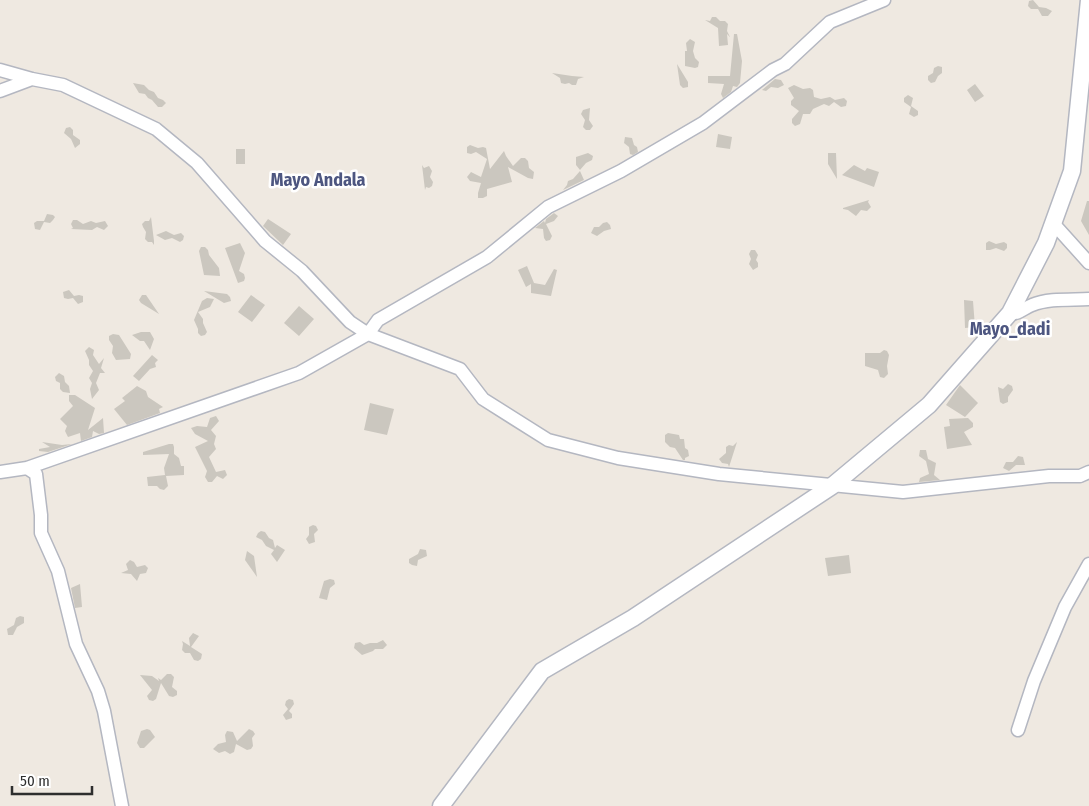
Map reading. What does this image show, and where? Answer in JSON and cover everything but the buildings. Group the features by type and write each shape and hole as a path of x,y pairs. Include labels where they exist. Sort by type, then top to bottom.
{"street":[{"path":"0,472 28,468 299,373 368,334 378,320 487,257 548,207 620,170 702,124 773,70 785,64 830,22 884,0"},
{"path":"441,806 542,671 633,618 832,486 929,406 1010,313 1046,243 1072,171 1089,0"},
{"path":"0,70 63,85 156,129 196,163 265,242 302,272 350,322 368,334 460,369 483,399 548,440 628,460 720,474 903,492 1049,476 1080,476 1089,472"},
{"path":"0,91 32,79"},
{"path":"1053,223 1089,263"},
{"path":"1010,313 1018,313 1031,305 1047,302 1089,299"},
{"path":"28,468 36,474 41,515 41,533 58,571 76,644 98,691 104,711 122,806"},
{"path":"1018,730 1034,681 1065,608 1089,564"}],"district":[{"name":"Mayo Andala","path":"318,180"},
{"name":"Mayo_dadi","path":"1010,329"}]}
